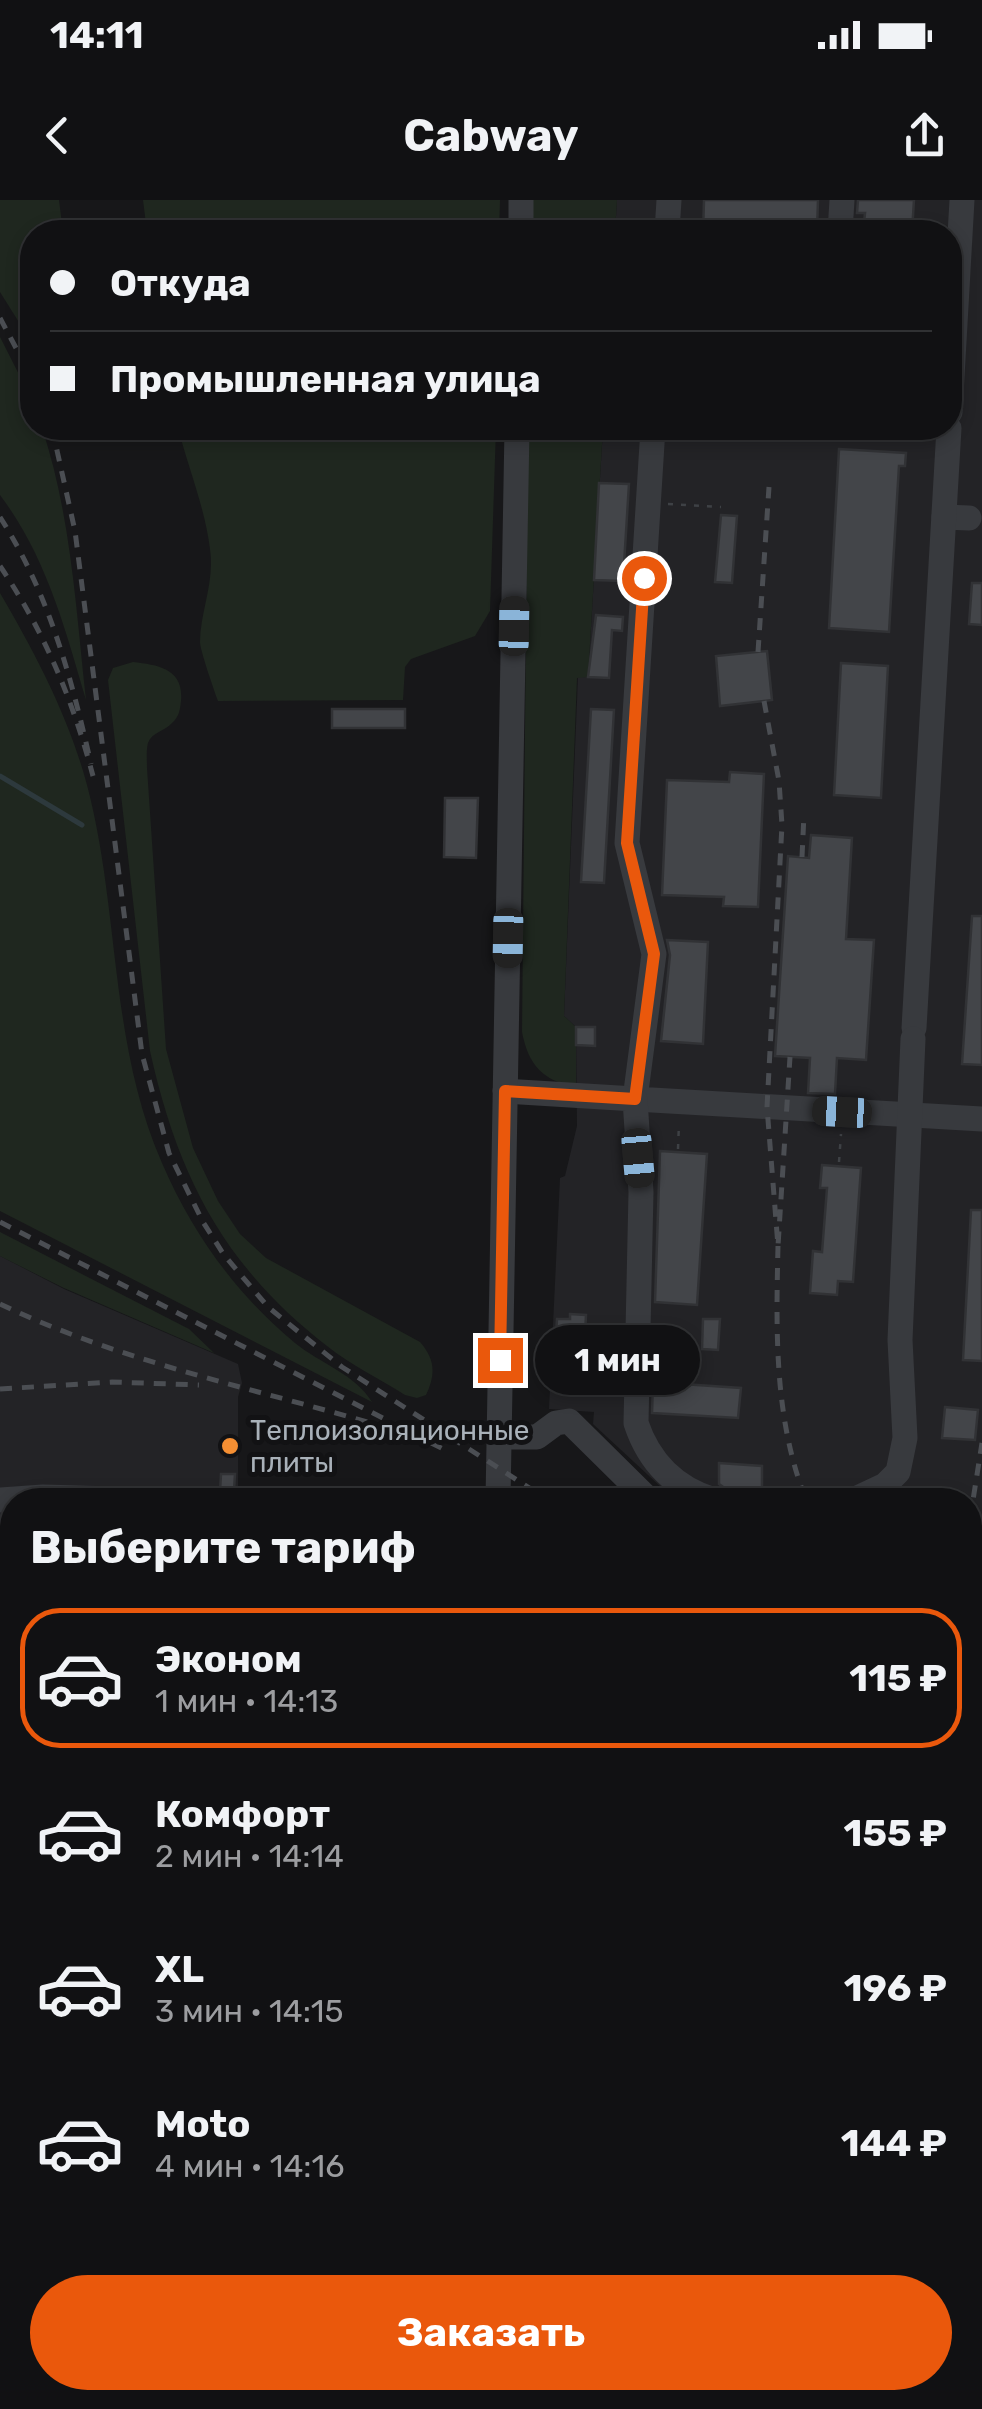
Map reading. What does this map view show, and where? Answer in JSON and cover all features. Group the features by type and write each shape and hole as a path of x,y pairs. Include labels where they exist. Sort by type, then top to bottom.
{"street":[{"path":"498,1488 517,440"},
{"path":"653,440 627,843 654,954 635,1099 641,1192 636,1423 651,1457 682,1488"},
{"path":"879,1488 898,1472 903,1454 900,1340 914,1034 969,518 952,440"},
{"path":"505,1091 982,1119"},
{"path":"499,1437 537,1437 556,1423 569,1421 637,1488"}],"path":[{"path":"649,502 721,506"},
{"path":"678,1149 680,1102"},
{"path":"839,1162 842,1112"}],"shaded area":[{"path":"0,200 59,200 62,220 20,220 20,324 0,292"},
{"path":"143,200 500,200 499,220 146,220"},
{"path":"530,200 617,200 616,220 530,220"},
{"path":"617,200 982,200 982,1488 662,1488 593,1424 594,1412 549,1409 560,1178 565,1176 577,1126 576,1027 564,1016 578,677 588,677 602,440 962,440 962,220 616,220"},
{"path":"0,337 20,376 20,440 46,440 52,461 71,563 86,700 42,568 0,495"},
{"path":"182,440 496,440 490,611 475,636 411,659 405,667 403,700 218,701 200,642 211,573 208,534"},
{"path":"528,440 602,440 588,677 577,678 564,1016 576,1027 576,1086 554,1080 539,1070 528,1053 522,1032"},
{"path":"0,593 50,686 87,785 98,832 133,1070 162,1163 187,1214 235,1283 295,1343 347,1377 372,1402 0,1211"},
{"path":"133,662 168,671 181,690 176,718 148,743 147,768 166,1049 193,1148 218,1201 240,1234 266,1258 420,1342 432,1367 426,1395 405,1395 327,1346 291,1316 233,1251 210,1216 175,1139 150,1051 108,680 113,668"},
{"path":"0,1232 189,1329 214,1353 0,1256"},
{"path":"0,1256 64,1289 238,1364 242,1383 238,1397 238,1488 0,1488"}],"building":[{"path":"704,200 818,200 817,220 703,220"},
{"path":"858,200 914,200 913,220 864,220 865,213 857,213"},
{"path":"839,449 906,453 905,466 899,466 889,632 829,628"},
{"path":"599,483 629,484 623,581 594,580"},
{"path":"721,515 737,516 732,583 715,582"},
{"path":"972,583 982,583 982,625 969,624"},
{"path":"596,615 623,617 622,631 612,630 609,678 588,677"},
{"path":"767,651 772,700 720,706 716,656"},
{"path":"841,663 888,666 881,798 834,795"},
{"path":"332,709 405,709 405,728 332,728"},
{"path":"591,709 614,710 604,883 581,882"},
{"path":"730,772 764,774 758,907 723,906 724,897 662,895 667,780 729,782"},
{"path":"445,798 478,798 476,858 444,857"},
{"path":"811,835 852,838 846,939 874,940 866,1060 837,1058 835,1094 808,1093 810,1058 775,1056 788,856 809,858"},
{"path":"972,916 982,916 982,1065 962,1064"},
{"path":"667,940 708,942 703,1044 661,1041 670,955"},
{"path":"576,1027 595,1027 595,1046 576,1045"},
{"path":"660,1151 707,1154 697,1305 655,1302"},
{"path":"822,1165 861,1168 853,1282 838,1281 837,1295 810,1293 813,1251 822,1252 827,1188 820,1188"},
{"path":"971,1210 982,1210 982,1361 963,1360"},
{"path":"570,1314 586,1315 585,1336 556,1334 557,1319 570,1319"},
{"path":"703,1319 720,1319 718,1350 702,1349"},
{"path":"653,1382 741,1388 738,1418 652,1413"},
{"path":"945,1407 978,1410 975,1440 942,1438"},
{"path":"224,1439 237,1439 237,1453 224,1453"},
{"path":"719,1463 762,1466 762,1488 725,1488 719,1484"},
{"path":"221,1474 235,1474 234,1488 220,1488"}],"waterway":[{"path":"0,776 82,825"}],"railway":[{"path":"0,318 20,356"},
{"path":"55,440 75,531 142,1054 169,1153 224,1255 268,1307 342,1367 529,1488"},
{"path":"758,652 769,487"},
{"path":"0,517 45,606 91,764"},
{"path":"0,566 56,667 93,776"},
{"path":"764,701 779,781 782,825 767,1107 778,1246 790,1057"},
{"path":"802,857 804,814"},
{"path":"0,1222 449,1452"},
{"path":"778,1246 779,1374 788,1438 802,1488"},
{"path":"0,1304 136,1357 371,1423"},
{"path":"0,1389 112,1382 199,1385"},
{"path":"975,1488 982,1443"}],"place":[{"name":"Теплоизоляционные плиты","path":"230,1446"}],"route":[{"path":"500,1360 505,1091 635,1099 654,954 627,843 644,578"}]}
